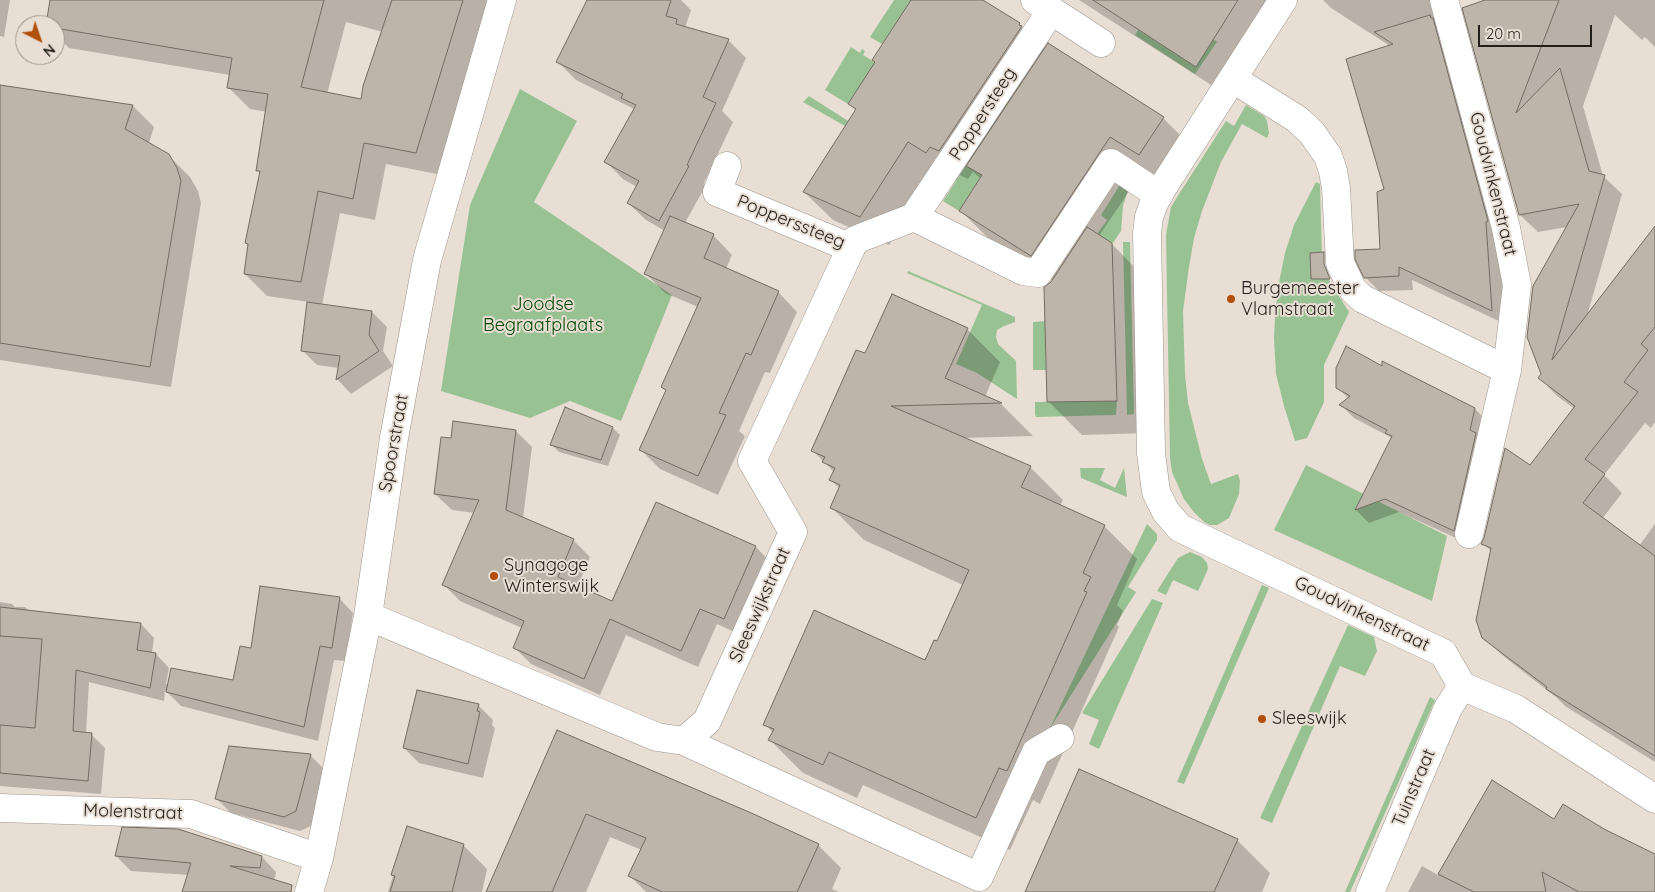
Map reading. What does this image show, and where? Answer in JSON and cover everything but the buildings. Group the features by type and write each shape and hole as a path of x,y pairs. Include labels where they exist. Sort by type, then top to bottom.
{"street":[{"name":"Spoorstraat","path":"309,892 319,858 368,616 394,438 427,260 502,0"},
{"path":"914,217 1022,271 1038,273 1111,163 1159,195 1282,0"},
{"name":"Goudvinkenstraat","path":"1444,0 1506,228 1517,285 1507,370 1469,534"},
{"name":"Poppersteeg","path":"914,217 1043,5 1101,43"},
{"path":"1232,79 1297,119 1312,132 1328,156 1336,188 1340,263 1353,290 1363,298 1507,370"},
{"name":"Popperssteeg","path":"727,166 716,192 851,248 855,240 914,217"},
{"name":"Goudvinkenstraat","path":"1159,195 1149,217 1147,233 1151,453 1156,492 1166,512 1180,528 1443,653 1462,686"},
{"name":"Sleeswijkstraat","path":"684,741 707,721 793,532 752,461 851,248"},
{"path":"368,616 657,736 684,741 975,884 1036,752 1060,738"},
{"path":"1462,686 1516,709 1655,799"},
{"name":"Tuinstraat","path":"1370,892 1448,708 1462,686"},
{"name":"Molenstraat","path":"0,808 191,814 319,858"}],"green space":[{"path":"894,0 911,0 882,44 870,37"},
{"path":"1138,30 1195,66 1213,39 1217,42 1195,74 1135,35"},
{"path":"851,47 860,53 862,49 865,51 863,55 886,69 867,99 856,92 848,104 825,90"},
{"path":"1021,80 1043,94 982,175 959,211 943,201"},
{"name":"Joodse Begraafplaats","path":"520,89 577,121 534,202 672,295 621,421 570,401 530,418 441,391 470,205"},
{"path":"809,96 900,154 896,160 845,126 803,102"},
{"path":"1246,105 1264,116 1269,133 1267,138 1242,124 1221,162 1202,211 1194,238 1183,311 1188,403 1202,459 1211,484 1238,474 1240,481 1239,494 1229,518 1217,525 1210,525 1193,511 1184,499 1172,472 1170,458 1166,235 1171,207 1226,121 1234,126"},
{"path":"1123,180 1130,184 1123,206 1121,231 1113,243 1097,234 1107,220 1101,215"},
{"path":"1316,182 1320,184 1322,260 1324,269 1349,312 1324,365 1324,402 1307,438 1295,441 1276,374 1275,318 1278,287 1285,253 1294,225"},
{"path":"1123,242 1130,242 1134,414 1127,415"},
{"path":"908,271 1015,317 1015,322 997,330 996,337 998,344 1016,361 1017,399 977,373 956,364 982,305 907,273"},
{"path":"1045,321 1046,370 1033,370 1033,322"},
{"path":"1117,401 1116,415 1036,417 1035,414 1035,402"},
{"path":"1306,465 1447,536 1432,601 1274,530"},
{"path":"1080,468 1105,468 1100,480 1115,488 1124,468 1127,497 1081,478"},
{"path":"1147,524 1157,534 1157,540 1128,587 1136,592 1049,730"},
{"path":"1190,552 1202,557 1207,563 1208,569 1198,591 1173,580 1166,595 1157,591 1178,558"},
{"path":"1262,585 1269,588 1184,784 1177,782"},
{"path":"1152,599 1163,603 1099,749 1089,744 1099,720 1082,713"},
{"path":"1348,625 1374,637 1377,651 1365,676 1340,666 1272,823 1260,818"},
{"path":"1430,697 1435,700 1350,892 1345,892"}],"place":[{"name":"Burgemeester Vlamstraat","path":"1231,299"},
{"name":"Synagoge Winterswijk","path":"494,576"},
{"name":"Sleeswijk","path":"1262,719"}]}
